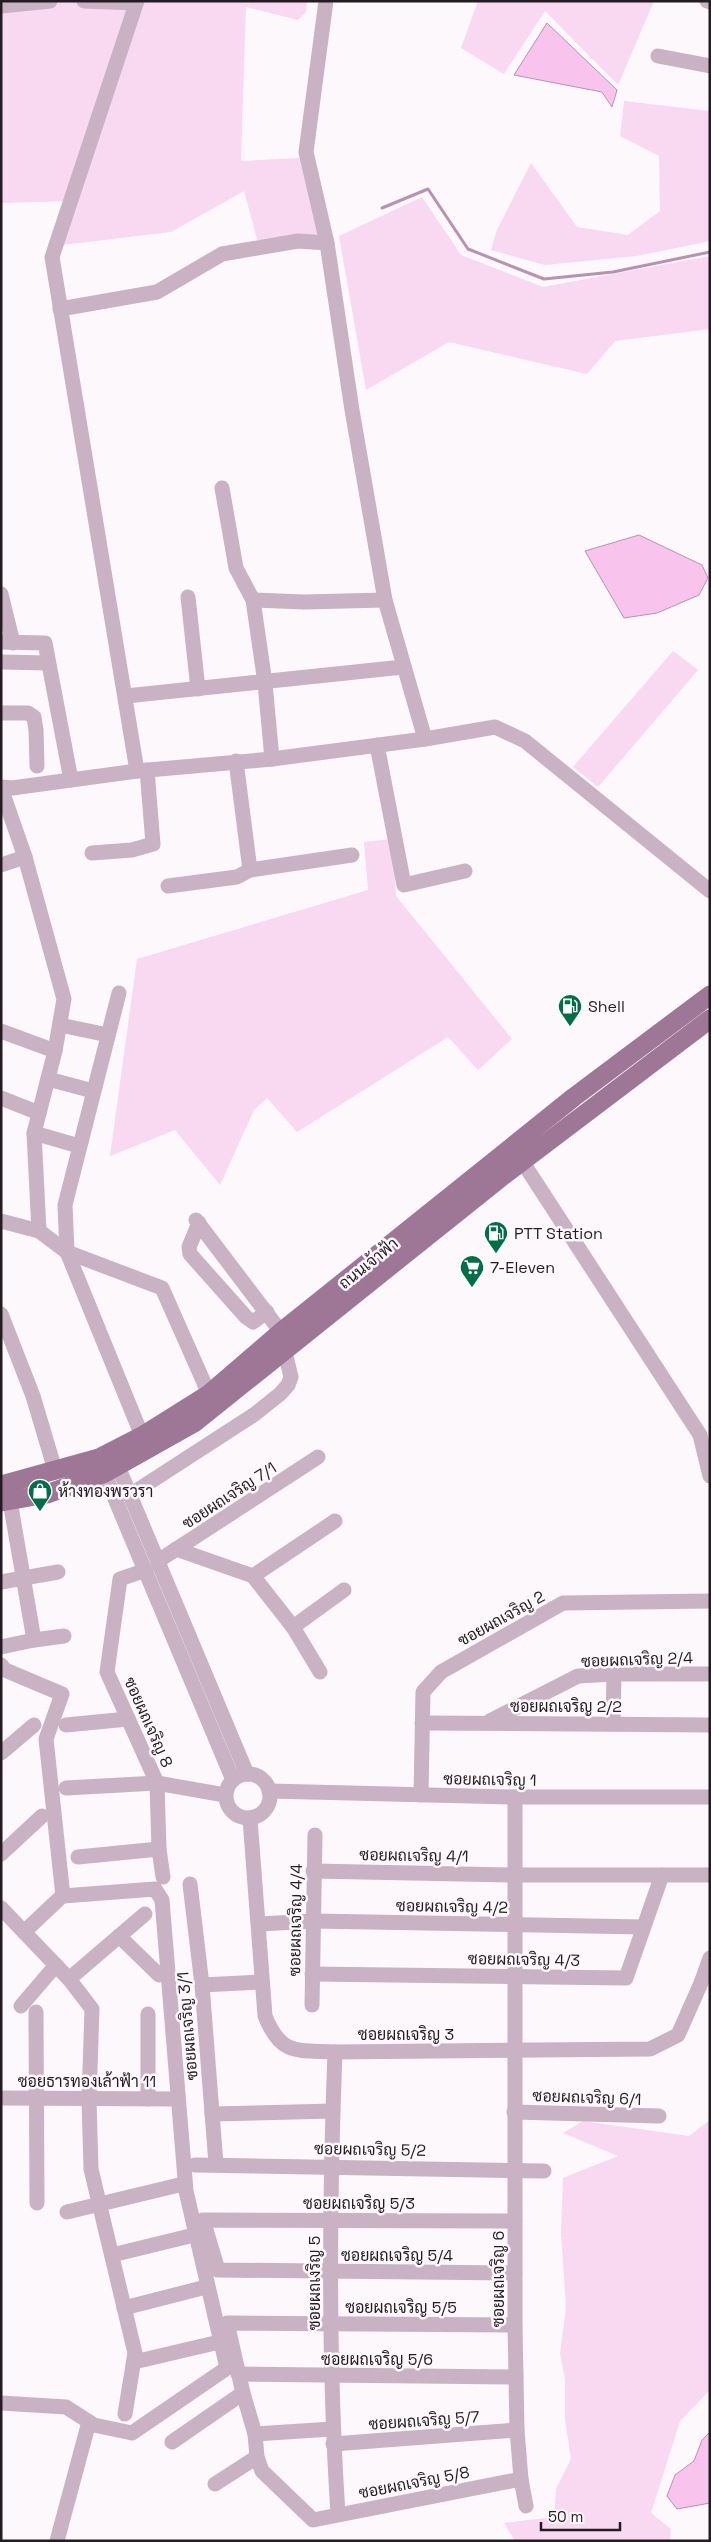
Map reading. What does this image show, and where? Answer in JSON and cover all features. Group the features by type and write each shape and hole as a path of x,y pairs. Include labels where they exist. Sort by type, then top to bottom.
{"main road":[{"name":"ถนนเจ้าฟ้า","path":"4,1496 55,1470 108,1462 142,1436 209,1394 281,1332 574,1098 710,995"},
{"name":"ถนนเจ้าฟ้า","path":"4,1496 47,1494 108,1462 194,1423 522,1161 710,1018"}],"street":[{"path":"1,6 50,1"},
{"path":"84,1 136,2 52,257 126,696 142,771 153,844 132,850 92,852"},
{"path":"326,1 306,152 327,243 352,410 385,600 425,739"},
{"path":"658,56 710,66"},
{"path":"60,309 157,292 222,254 298,241 327,243"},
{"path":"222,488 236,568 254,600 265,683 272,758"},
{"path":"1,594 7,642 45,643 71,780"},
{"path":"188,597 198,689"},
{"path":"254,600 304,602 385,600"},
{"path":"1,662 48,663"},
{"path":"126,696 265,683 403,667"},
{"path":"1,713 28,713 34,717 37,766"},
{"path":"39,1232 34,1133 55,1051 64,999 25,857 1,787 12,788 142,771 272,758 425,739 495,727 525,740 710,891"},
{"path":"377,745 404,885 465,871"},
{"path":"236,762 250,870"},
{"path":"168,886 237,877 250,870 352,855"},
{"path":"1,864 25,857"},
{"path":"119,993 65,1205 67,1252 142,1436"},
{"path":"60,1025 108,1035"},
{"path":"1,1031 55,1051"},
{"path":"48,1079 93,1091"},
{"path":"1,1098 39,1113"},
{"path":"34,1133 80,1146"},
{"path":"522,1161 700,1435 710,1476"},
{"path":"1,1221 39,1232 67,1252 162,1288 209,1394"},
{"path":"267,1312 253,1322 246,1317 190,1254 189,1247 198,1222 267,1312 281,1332"},
{"path":"1,1314 33,1396 55,1470"},
{"path":"130,1495 255,1414 280,1394 288,1385 291,1377 285,1352"},
{"name":"ซอยผถเจริญ 7/1","path":"152,1566 318,1457"},
{"path":"108,1462 130,1495 152,1566"},
{"path":"108,1462 240,1777"},
{"path":"4,1496 23,1578 34,1640"},
{"path":"253,1576 335,1521"},
{"path":"176,1550 253,1576 293,1627 320,1672"},
{"name":"ซอยผถเจริญ 8","path":"152,1566 120,1579 108,1672 157,1783 159,1849 163,1877"},
{"path":"1,1582 58,1572"},
{"path":"293,1627 344,1590"},
{"name":"ซอยผถเจริญ 2","path":"421,1796 423,1692 441,1672 563,1603 710,1601"},
{"path":"1,1648 34,1640 64,1636"},
{"path":"1,1665 5,1670 62,1694 46,1739 63,1896 155,1889 162,1900 186,2191 227,2368 132,2433 89,2422 66,2408 1,2403"},
{"path":"613,1723 614,1674"},
{"name":"ซอยผถเจริญ 2/4","path":"487,1723 578,1676 710,1674"},
{"path":"66,1725 128,1719"},
{"name":"ซอยผถเจริญ 2/2","path":"422,1723 710,1725"},
{"path":"1,1753 34,1724"},
{"path":"225,1795 230,1810 235,1815 250,1819 257,1817 268,1806 269,1790 258,1777 240,1777"},
{"path":"225,1795 240,1777"},
{"path":"66,1788 157,1783 225,1795"},
{"name":"ซอยผถเจริญ 1","path":"269,1790 421,1796 710,1797"},
{"path":"514,2051 515,1797"},
{"path":"1,1854 42,1816"},
{"name":"ซอยผถเจริญ 3","path":"250,1819 260,1924 265,2016 273,2036 292,2050 335,2052 650,2049 678,2035 710,1958"},
{"name":"ซอยผถเจริญ 4/4","path":"312,2006 315,1835"},
{"path":"78,1857 159,1849"},
{"name":"ซอยผถเจริญ 4/1","path":"313,1871 514,1875 710,1875"},
{"name":"ซอยผถเจริญ 4/3","path":"312,1974 626,1978 662,1875"},
{"name":"ซอยผถเจริญ 3/1","path":"190,1884 202,1985 216,2164"},
{"path":"24,1932 60,1898"},
{"path":"69,1978 145,1914"},
{"path":"4,1917 24,1932 69,1978 92,2010 89,2100 91,2169 135,2353 125,2414"},
{"name":"ซอยผถเจริญ 4/2","path":"260,1924 313,1921 643,1927"},
{"path":"119,1936 159,1975"},
{"path":"21,2006 56,1965"},
{"path":"202,1985 262,1982"},
{"path":"36,2012 38,2099 37,2203"},
{"path":"148,2014 148,2099"},
{"name":"ซอยผถเจริญ 6","path":"514,2051 517,2430 521,2480 526,2506"},
{"name":"ซอยผถเงริญ 5","path":"335,2052 331,2325 332,2429 338,2514"},
{"name":"ซอยธารทองเล้าฟ้า 11","path":"1,2098 173,2099"},
{"path":"212,2114 333,2111"},
{"name":"ซอยผถเจริญ 6/1","path":"514,2112 659,2116"},
{"name":"ซอยผถเจริญ 5/2","path":"195,2165 544,2171"},
{"path":"67,2212 180,2184"},
{"name":"ซอยผถเจริญ 5/3","path":"218,2270 203,2220 515,2221"},
{"path":"112,2256 190,2236"},
{"name":"ซอยผถเจริญ 5/4","path":"218,2270 515,2274"},
{"path":"124,2308 202,2288"},
{"name":"ซอยผถเจริญ 5/5","path":"238,2374 227,2323 515,2325"},
{"path":"134,2362 215,2343"},
{"path":"215,2484 257,2457 254,2434 238,2374"},
{"name":"ซอยผถเจริญ 5/6","path":"238,2374 516,2377"},
{"path":"172,2442 243,2393"},
{"path":"57,2541 89,2422"},
{"path":"254,2434 332,2429"},
{"name":"ซอยผถเจริญ 5/7","path":"334,2444 517,2430"},
{"name":"ซอยผถเจริญ 5/8","path":"257,2457 262,2471 313,2520 521,2480"}],"shaded area":[{"path":"1,1 307,1 306,12 298,20 246,7 241,161 300,158 319,237 258,243 244,191 171,232 62,245 77,201 1,203"},
{"path":"478,1 654,1 618,85 545,11 504,74 461,48"},
{"path":"547,23 617,90 612,107 602,92 514,75"},
{"path":"624,101 710,111 710,241 637,256 545,265 491,250 497,230 531,163 577,227 628,235 660,211 659,156 620,136"},
{"path":"422,197 461,255 543,287 710,256 710,329 615,341 587,374 449,342 366,390 339,236"},
{"path":"639,535 702,565 708,578 699,595 657,613 624,618 585,551"},
{"path":"673,651 698,670 598,787 573,767"},
{"path":"392,839 396,896 512,1039 478,1070 448,1037 297,1132 267,1098 254,1110 220,1185 175,1130 110,1156 137,959 368,890 364,842"},
{"path":"710,2120 710,2390 680,2421 651,2513 671,2529 670,2541 515,2541 504,2523 554,2517 556,2489 571,2459 565,2420 565,2379 560,2353 566,2308 561,2233 563,2178 618,2156 563,2133 583,2121 689,2136"},
{"path":"710,2432 710,2503 677,2509 667,2496 675,2475 694,2461 702,2440"}],"waterway":[{"path":"382,208 428,189 468,249 544,279 613,272 710,252"}],"place":[{"name":"Shell","path":"570,1027"},
{"name":"PTT Station","path":"496,1254"},
{"name":"7-Eleven","path":"472,1288"},
{"name":"ห้างทองพรวรา","path":"40,1512"}]}
